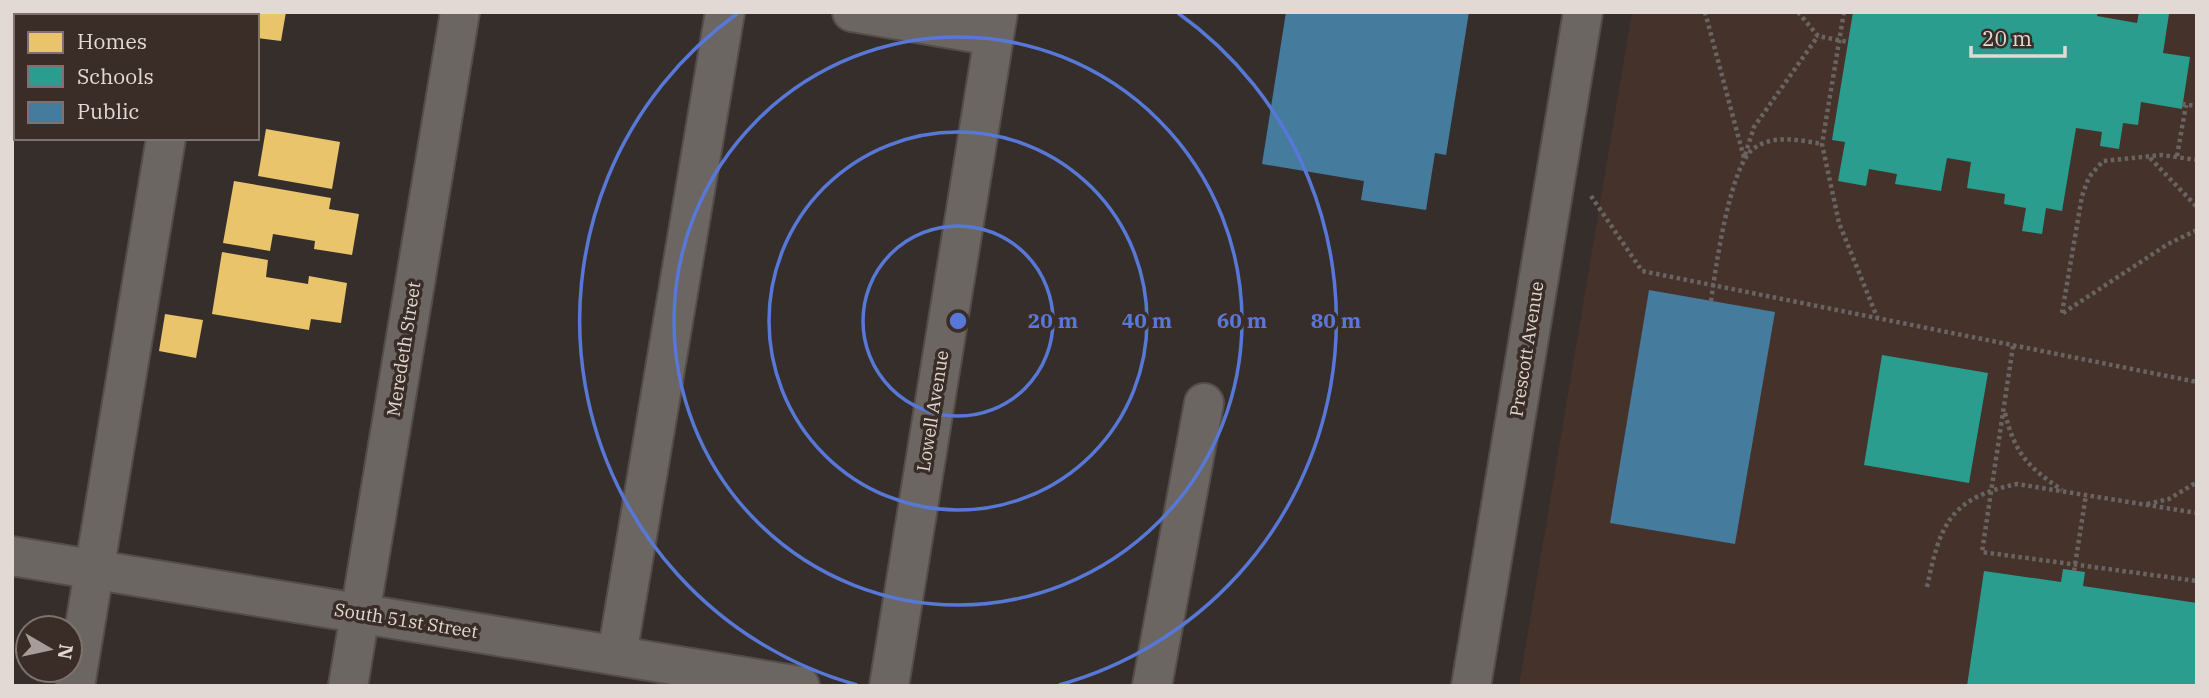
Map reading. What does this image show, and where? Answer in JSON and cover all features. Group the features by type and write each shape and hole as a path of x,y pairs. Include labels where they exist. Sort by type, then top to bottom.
{"street":[{"name":"Meredeth Street","path":"348,686 460,12"},
{"path":"617,656 725,12"},
{"path":"852,12 996,24"},
{"name":"Prescott Avenue","path":"1471,686 1583,12"},
{"name":"Lowell Avenue","path":"889,686 996,24"},
{"path":"75,686 166,140"},
{"path":"1152,686 1204,402"},
{"name":"South 51st Street","path":"12,556 800,686"}],"path":[{"path":"1705,12 1744,159"},
{"path":"1798,12 1818,36 1848,41"},
{"path":"1844,12 1822,144 1839,223 1878,318"},
{"path":"1711,301 1727,211 1755,127 1818,36"},
{"path":"2177,156 2184,104 2197,106"},
{"path":"1744,159 1752,149 1768,142 1790,139 1822,144"},
{"path":"2197,160 2177,156 2103,161 2089,177 2082,196 2062,313 2168,244 2197,230"},
{"path":"2149,158 2197,207"},
{"path":"1592,188 1590,200 1642,271 2197,382"},
{"path":"2013,346 1982,552 2074,568 2197,581"},
{"path":"2004,409 2021,457 2038,474 2064,491"},
{"path":"2144,504 2169,499 2197,482"},
{"path":"1927,587 1937,540 1946,524 1963,506 1991,488 2017,484 2197,513"},
{"path":"2074,568 2086,495"}],"shaded area":[{"path":"1632,12 2197,12 2197,686 1519,686"}],"building: Homes":[{"path":"286,12 281,41 259,38 259,14 212,14"},
{"path":"266,129 340,142 332,189 258,176"},
{"path":"234,181 331,198 329,209 359,214 352,255 314,249 315,241 273,234 270,251 223,243"},
{"path":"222,252 268,260 266,277 308,284 309,276 347,283 341,323 311,319 309,330 212,314"},
{"path":"165,314 203,320 196,358 159,351"}],"building: Schools":[{"path":"1853,12 2098,12 2097,16 2137,23 2139,12 2169,14 2163,53 2190,57 2182,109 2141,102 2138,125 2123,123 2119,149 2100,146 2102,132 2076,128 2062,211 2046,208 2042,234 2022,231 2026,208 2004,204 2005,194 1967,188 1971,162 1947,158 1941,191 1895,184 1897,174 1869,169 1866,186 1838,181 1845,142 1832,140"},
{"path":"1882,355 1988,373 1969,483 1864,465"},
{"path":"2063,569 2085,572 2083,586 2197,603 2197,686 1967,686 1984,571 2061,582"}],"building: Public":[{"path":"1286,12 1469,12 1446,155 1435,153 1426,210 1361,200 1364,181 1262,164"},
{"path":"1649,290 1775,312 1735,544 1610,523"}]}
